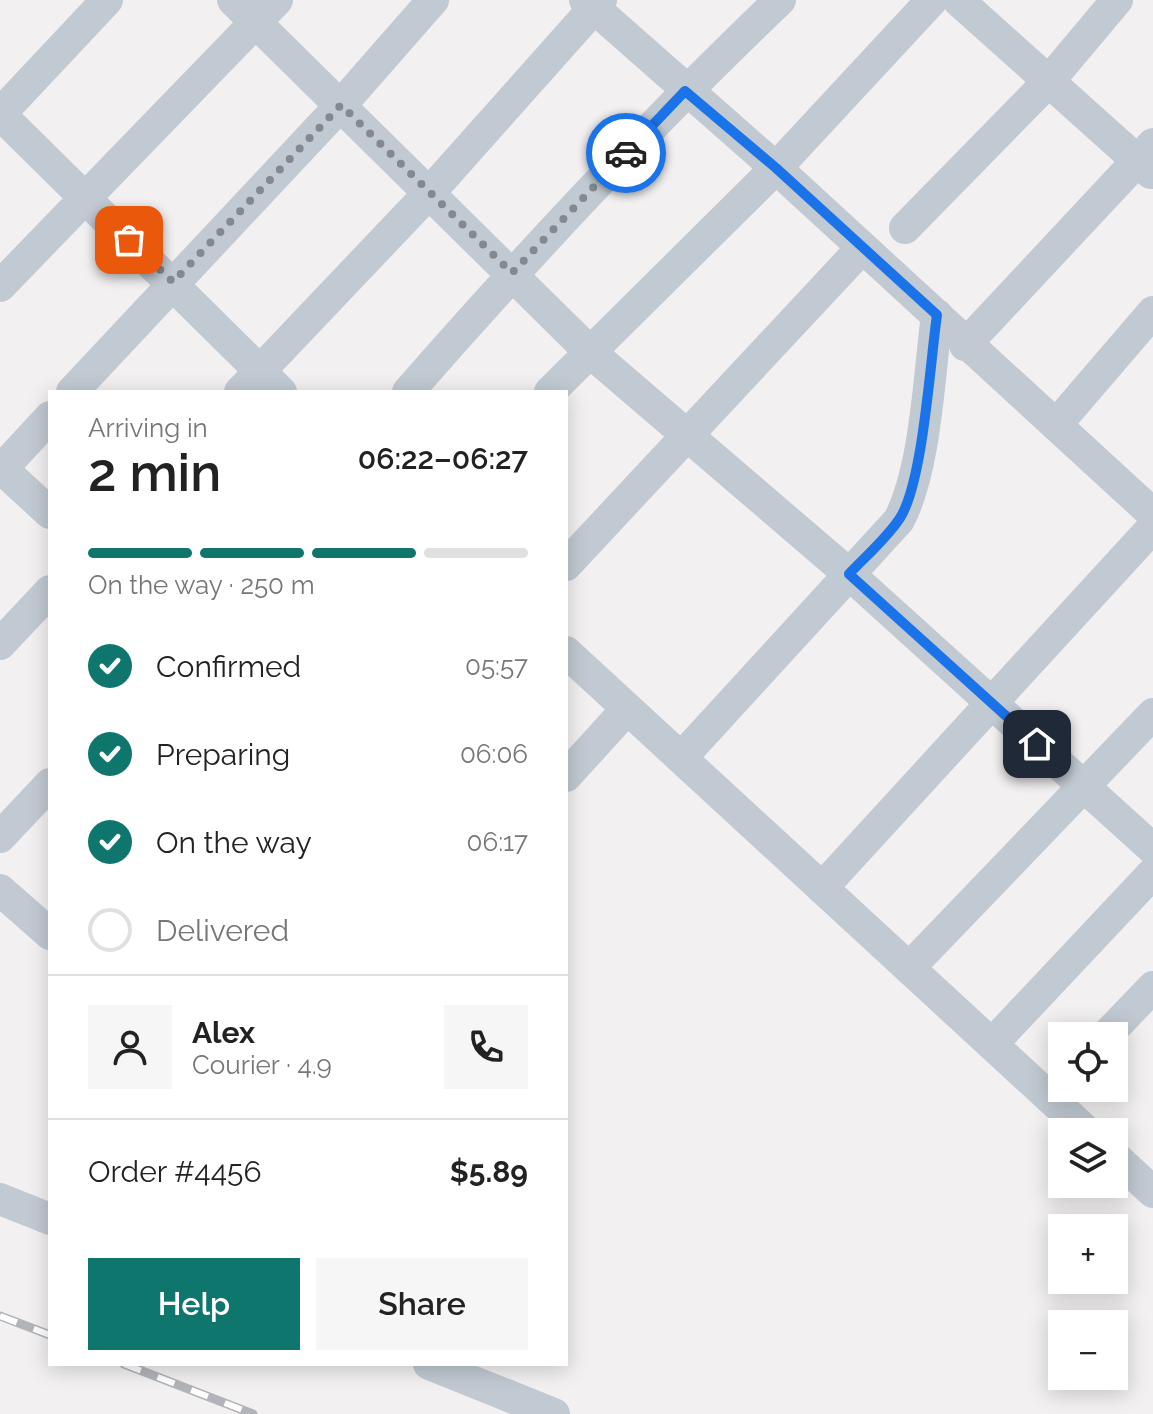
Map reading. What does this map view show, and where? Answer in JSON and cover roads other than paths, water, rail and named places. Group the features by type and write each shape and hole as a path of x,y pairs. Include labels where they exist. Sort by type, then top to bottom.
{"street":[{"path":"107,0 0,114 173,282 260,385 593,2 685,91 776,168 937,315 965,345 1153,514"},
{"path":"233,0 266,12 341,105 590,352 689,432 1153,849"},
{"path":"74,390 341,105 433,0"},
{"path":"410,390 512,273 685,91 780,0"},
{"path":"552,390 776,168 932,0"},
{"path":"958,0 1049,81 1148,160 965,345"},
{"path":"905,228 1049,81 1117,0"},
{"path":"0,286 266,12"},
{"path":"568,563 862,248"},
{"path":"1056,425 1153,312"},
{"path":"681,758 899,520 907,505 916,465 937,315"},
{"path":"48,419 1,469 48,511"},
{"path":"822,888 1153,527"},
{"path":"0,644 48,593"},
{"path":"568,654 992,1044 1048,1084"},
{"path":"568,774 627,709"},
{"path":"909,968 1153,714"},
{"path":"0,837 48,786"},
{"path":"992,1044 1153,873"},
{"path":"0,890 48,932"},
{"path":"1119,1022 1153,987"},
{"path":"0,1199 48,1218"},
{"path":"434,1366 554,1414"}],"railway":[{"path":"0,1316 48,1334"},
{"path":"129,1366 253,1414"}]}
